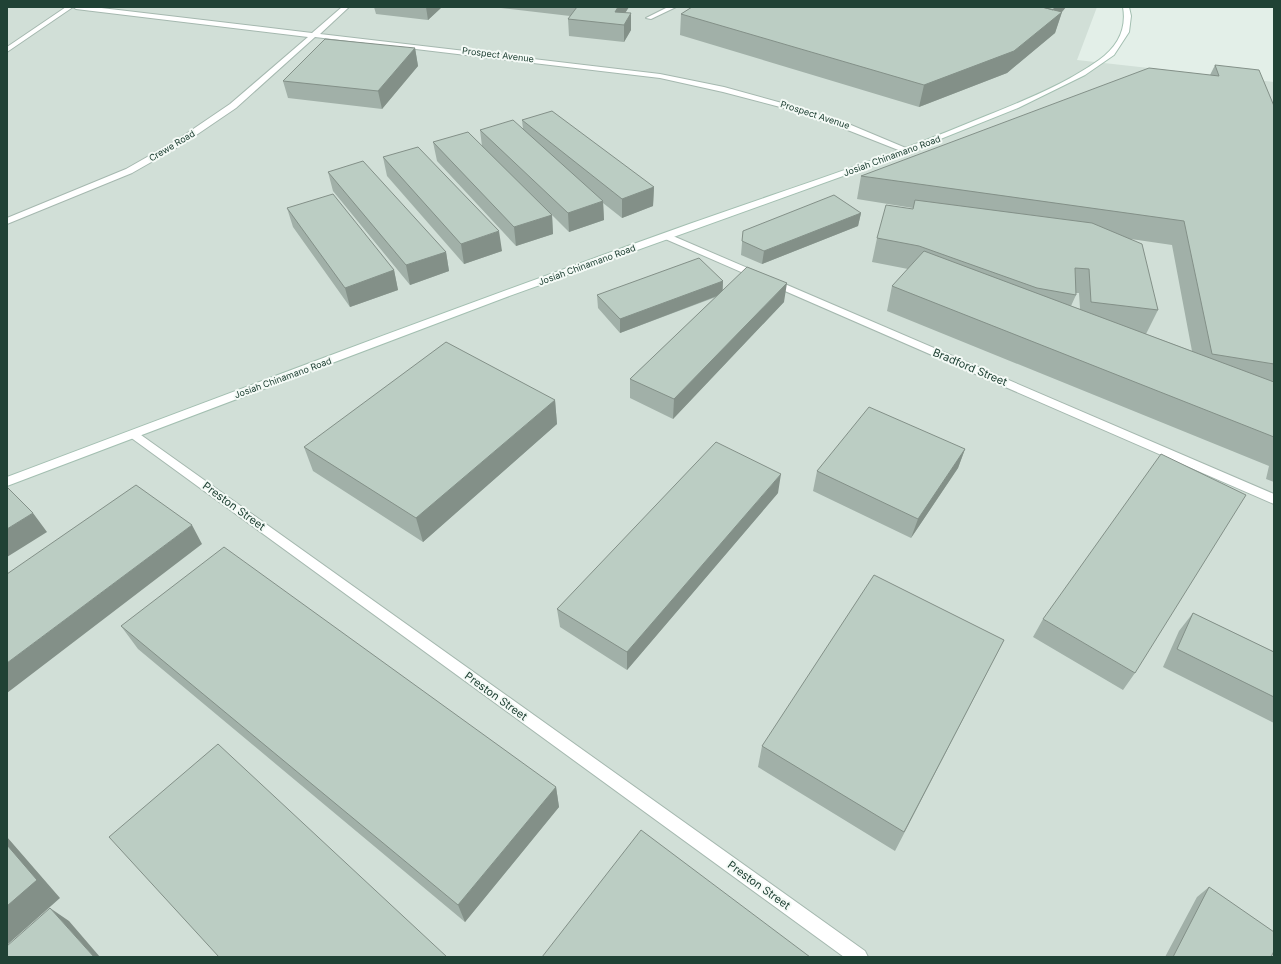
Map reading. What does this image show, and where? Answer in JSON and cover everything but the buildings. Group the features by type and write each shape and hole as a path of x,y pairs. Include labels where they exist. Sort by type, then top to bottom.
{"street":[{"path":"7,50 70,7"},
{"name":"Prospect Avenue","path":"76,7 614,69 700,83 756,96 812,113 909,151"},
{"name":"Crewe Road","path":"7,221 129,171 180,142 233,106 346,7"},
{"path":"649,18 673,7"},
{"name":"Josiah Chinamano Road","path":"7,482 666,236 909,151 1024,103 1101,62 1114,50 1125,37 1128,26 1126,7"},
{"name":"Bradford Street","path":"666,236 1274,499"},
{"name":"Preston Street","path":"134,434 859,957"}],"shaded area":[{"path":"7,7 1097,7 1077,60 1274,82 1274,957 7,957"}]}
